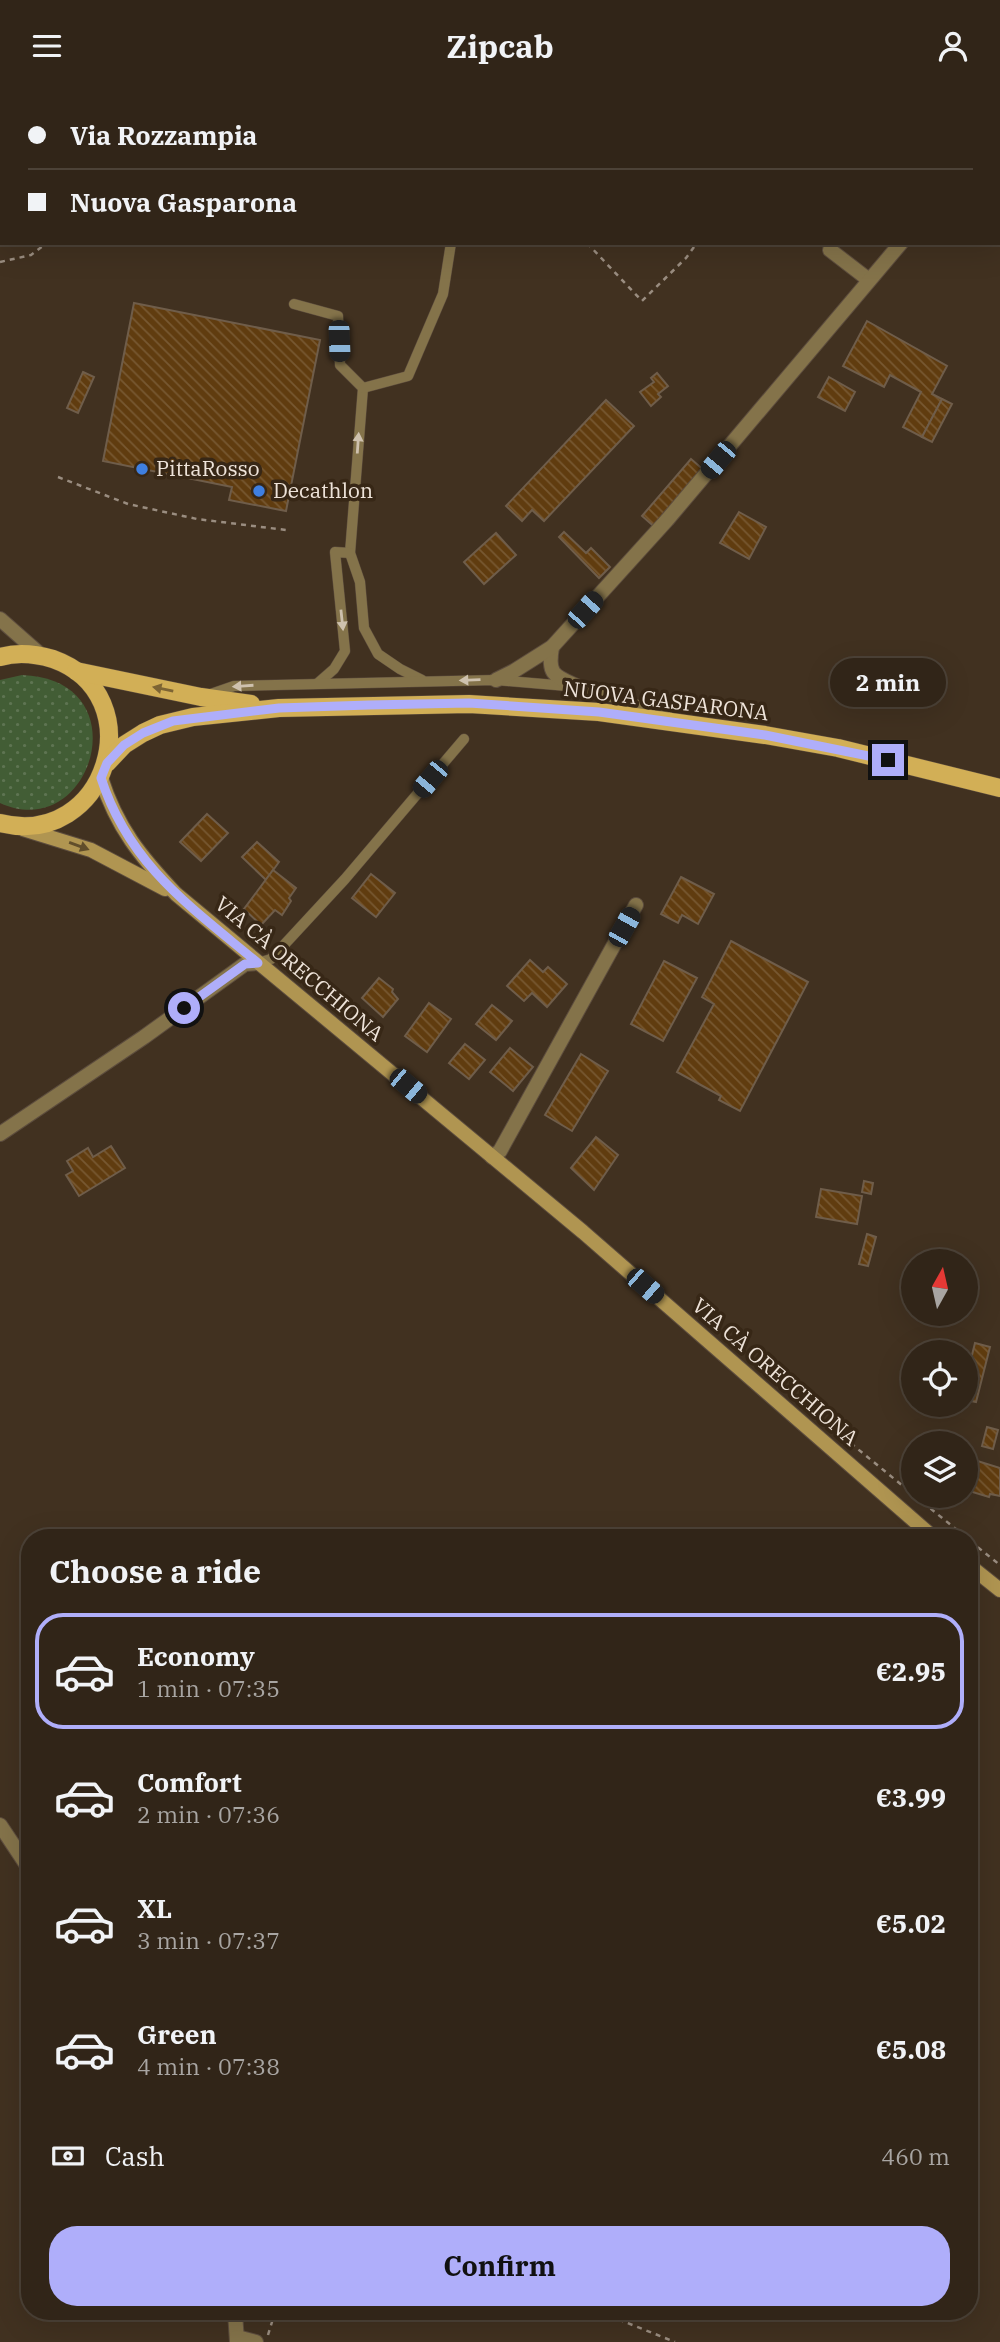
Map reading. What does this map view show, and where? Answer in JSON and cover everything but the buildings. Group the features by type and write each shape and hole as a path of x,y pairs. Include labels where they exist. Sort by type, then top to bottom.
{"main road":[{"name":"NUOVA GASPARONA","path":"0,657 23,653 42,656 76,671 201,697 279,708"},
{"name":"NUOVA GASPARONA","path":"76,671 93,690 105,712 110,738 104,771"},
{"name":"NUOVA GASPARONA","path":"7,825 31,827 65,816 85,800 124,745 160,725 193,717 279,708 469,703 599,712 838,748 1000,788"},
{"name":"VIA CÀ ORECCHIONA","path":"104,771 109,802 134,848 176,894 583,1232 924,1529"},
{"name":"VIA CÀ ORECCHIONA","path":"7,825 91,850 176,894"},
{"path":"978,1572 1000,1590"}],"street":[{"path":"496,680 552,647 667,520 899,245"},
{"path":"830,250 869,280"},
{"path":"0,619 42,656"},
{"path":"552,647 550,667 554,675 579,687"},
{"path":"492,1157 500,1151 636,905"},
{"path":"0,1134 144,1037 245,964 258,963"},
{"path":"0,1825 21,1856"},
{"path":"236,2320 237,2339 261,2340"}],"lane":[{"path":"363,388 408,376 443,294 451,245"},
{"path":"294,304 338,316 340,365 363,388 350,553 360,582 363,628 379,654 425,682"},
{"path":"318,684 334,669 345,651 335,552 350,553"},
{"path":"201,697 234,686 496,680 579,687 704,726"},
{"path":"258,963 271,959 345,879 464,739"}],"path":[{"path":"0,262 31,255 44,245"},
{"path":"589,245 642,301 696,245"},
{"path":"58,477 128,504 197,519 286,530"},
{"path":"930,1508 956,1529"},
{"path":"978,1547 1000,1565"},
{"path":"261,2340 271,2320"},
{"path":"620,2320 675,2342"}],"green space":[{"path":"22,675 59,683 82,703 92,728 90,756 79,782 59,801 32,810 0,803 0,680"}],"place":[{"name":"PittaRosso","path":"142,469"},
{"name":"Decathlon","path":"259,491"}],"route":[{"path":"184,1008 245,964 258,963 163,881 134,848 109,802 101,778 107,763 124,745 160,725 193,717 279,708 469,703 599,712 704,726 838,748 888,760"}]}
